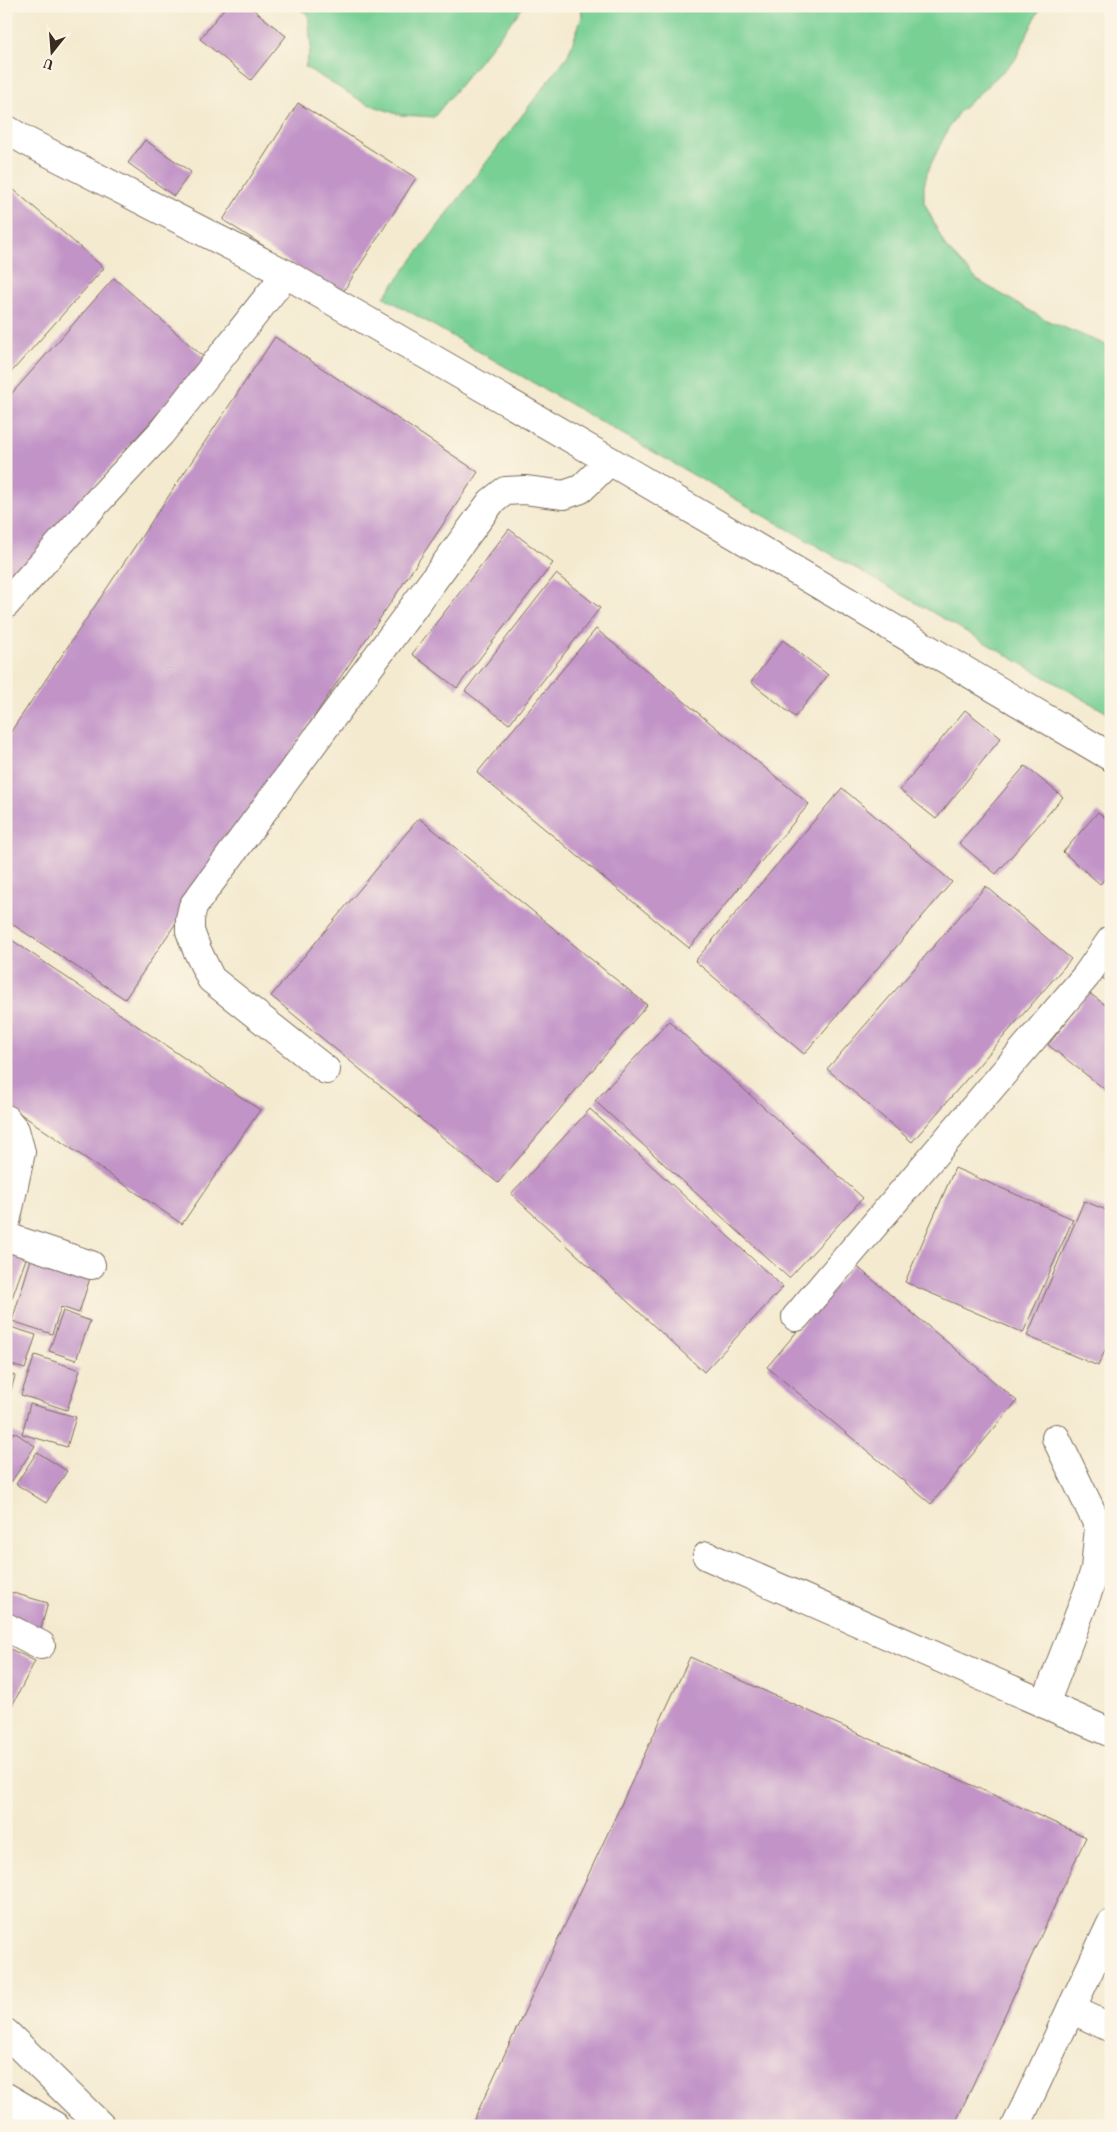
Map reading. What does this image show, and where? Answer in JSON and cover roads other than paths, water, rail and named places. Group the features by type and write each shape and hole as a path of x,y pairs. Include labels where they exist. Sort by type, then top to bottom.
{"main road":[{"path":"7,131 286,274 610,461 1111,757"},
{"path":"6,604 161,433 286,274"},
{"path":"326,1070 211,979 190,931 193,906 491,502 505,491 525,490 564,494 581,489 610,461"},
{"path":"796,1317 1086,976 1111,940"},
{"path":"6,1118 15,1130 21,1152 6,1222"},
{"path":"6,1236 13,1240 91,1265"},
{"path":"1045,1704 1090,1586 1095,1569 1099,1527 1056,1438"},
{"path":"707,1556 1111,1733"},
{"path":"6,1627 41,1646"},
{"path":"1016,2126 1111,1924"},
{"path":"1071,2009 1111,2028"},
{"path":"6,2033 101,2126"},
{"path":"6,2096 55,2126"}]}
